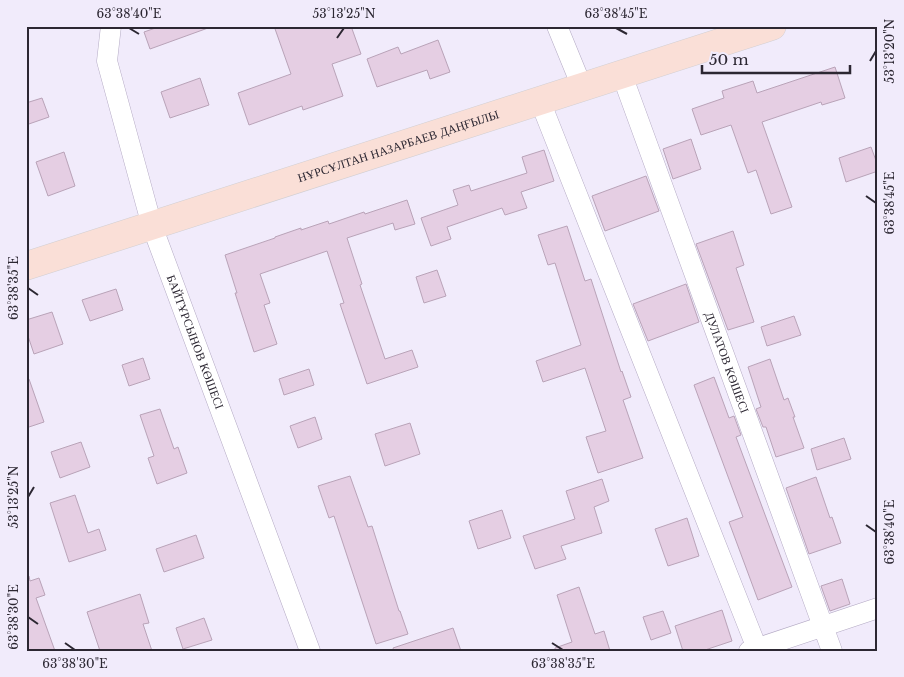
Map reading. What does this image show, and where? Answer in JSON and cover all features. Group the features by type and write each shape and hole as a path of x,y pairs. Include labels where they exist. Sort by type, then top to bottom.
{"main road":[{"name":"НҰРСҰЛТАН НАЗАРБАЕВ ДАҢҒЫЛЫ","path":"26,266 772,26"}],"street":[{"name":"БАЙТҰРСЫНОВ КӨШЕСІ","path":"111,26 107,61 152,226 310,651"},
{"path":"557,26 582,87"},
{"name":"ДУЛАТОВ КӨШЕСІ","path":"622,75 832,651"},
{"path":"540,101 754,650 878,608"}],"building":[{"path":"161,26 207,26 208,28 150,49 144,32"},
{"path":"274,26 351,26 361,54 332,64 343,96 303,110 302,106 249,125 238,93 291,74"},
{"path":"438,40 450,72 430,79 427,70 377,87 367,59 398,47 401,54"},
{"path":"835,67 845,98 822,105 821,102 762,122 792,207 771,214 756,170 748,173 731,125 701,135 692,109 724,98 722,91 753,81 757,93"},
{"path":"200,78 209,105 170,118 161,92"},
{"path":"42,98 49,117 26,125 26,103"},
{"path":"691,139 701,169 673,179 663,149"},
{"path":"871,147 878,171 846,182 839,158"},
{"path":"544,150 554,181 521,192 527,208 505,215 502,208 447,227 451,239 431,246 421,218 458,205 453,190 469,185 471,191 527,173 522,157"},
{"path":"64,152 75,186 48,196 36,162"},
{"path":"646,176 659,211 605,231 592,196"},
{"path":"407,200 415,224 395,230 393,223 347,238 362,284 360,285 385,359 412,350 418,367 367,384 340,304 344,303 327,251 260,274 270,303 264,305 277,344 254,352 225,255 301,228 301,230 328,221 329,224"},
{"path":"567,226 585,281 591,279 631,397 623,400 643,458 598,473 586,437 606,431 585,368 543,382 536,361 581,345 555,263 548,265 538,235"},
{"path":"733,231 744,265 736,268 754,322 728,330 696,244"},
{"path":"437,270 446,296 424,303 416,277"},
{"path":"686,284 699,322 648,341 633,304"},
{"path":"116,289 123,310 90,321 82,300"},
{"path":"52,312 63,344 34,354 26,330 26,320"},
{"path":"794,316 801,335 767,346 761,327"},
{"path":"143,358 150,379 129,386 122,365"},
{"path":"770,359 784,400 788,398 804,448 776,457 766,427 763,427 756,409 761,407 748,367"},
{"path":"309,369 314,385 284,395 279,379"},
{"path":"714,377 729,418 734,416 741,435 736,437 792,587 758,600 729,522 743,517 694,385"},
{"path":"29,379 44,422 26,428 26,380"},
{"path":"160,409 174,449 178,447 187,473 157,484 148,458 154,456 140,415"},
{"path":"315,417 322,439 298,448 290,426"},
{"path":"410,423 420,454 385,466 375,434"},
{"path":"844,438 851,459 817,470 811,449"},
{"path":"81,442 90,467 60,478 51,452"},
{"path":"350,476 368,527 372,526 408,634 376,644 334,516 329,518 318,486"},
{"path":"816,477 841,543 809,554 786,488"},
{"path":"602,479 609,501 594,507 602,533 561,546 566,559 535,569 523,536 575,519 566,491"},
{"path":"75,495 88,533 99,529 106,550 69,562 50,503"},
{"path":"502,510 511,538 478,549 469,521"},
{"path":"687,518 699,556 668,566 655,529"},
{"path":"196,535 204,558 164,572 156,549"},
{"path":"26,576 29,576 30,581 39,578 45,595 36,598 55,651 26,651"},
{"path":"842,579 850,604 830,611 821,586"},
{"path":"579,587 595,634 604,631 610,651 555,651 555,648 572,642 557,595"},
{"path":"140,594 149,623 143,624 152,651 100,651 87,612"},
{"path":"722,610 732,641 702,651 683,651 675,626"},
{"path":"663,611 671,633 651,640 643,617"},
{"path":"204,618 212,640 183,649 176,628"},
{"path":"453,628 461,651 394,651 393,648"}]}
